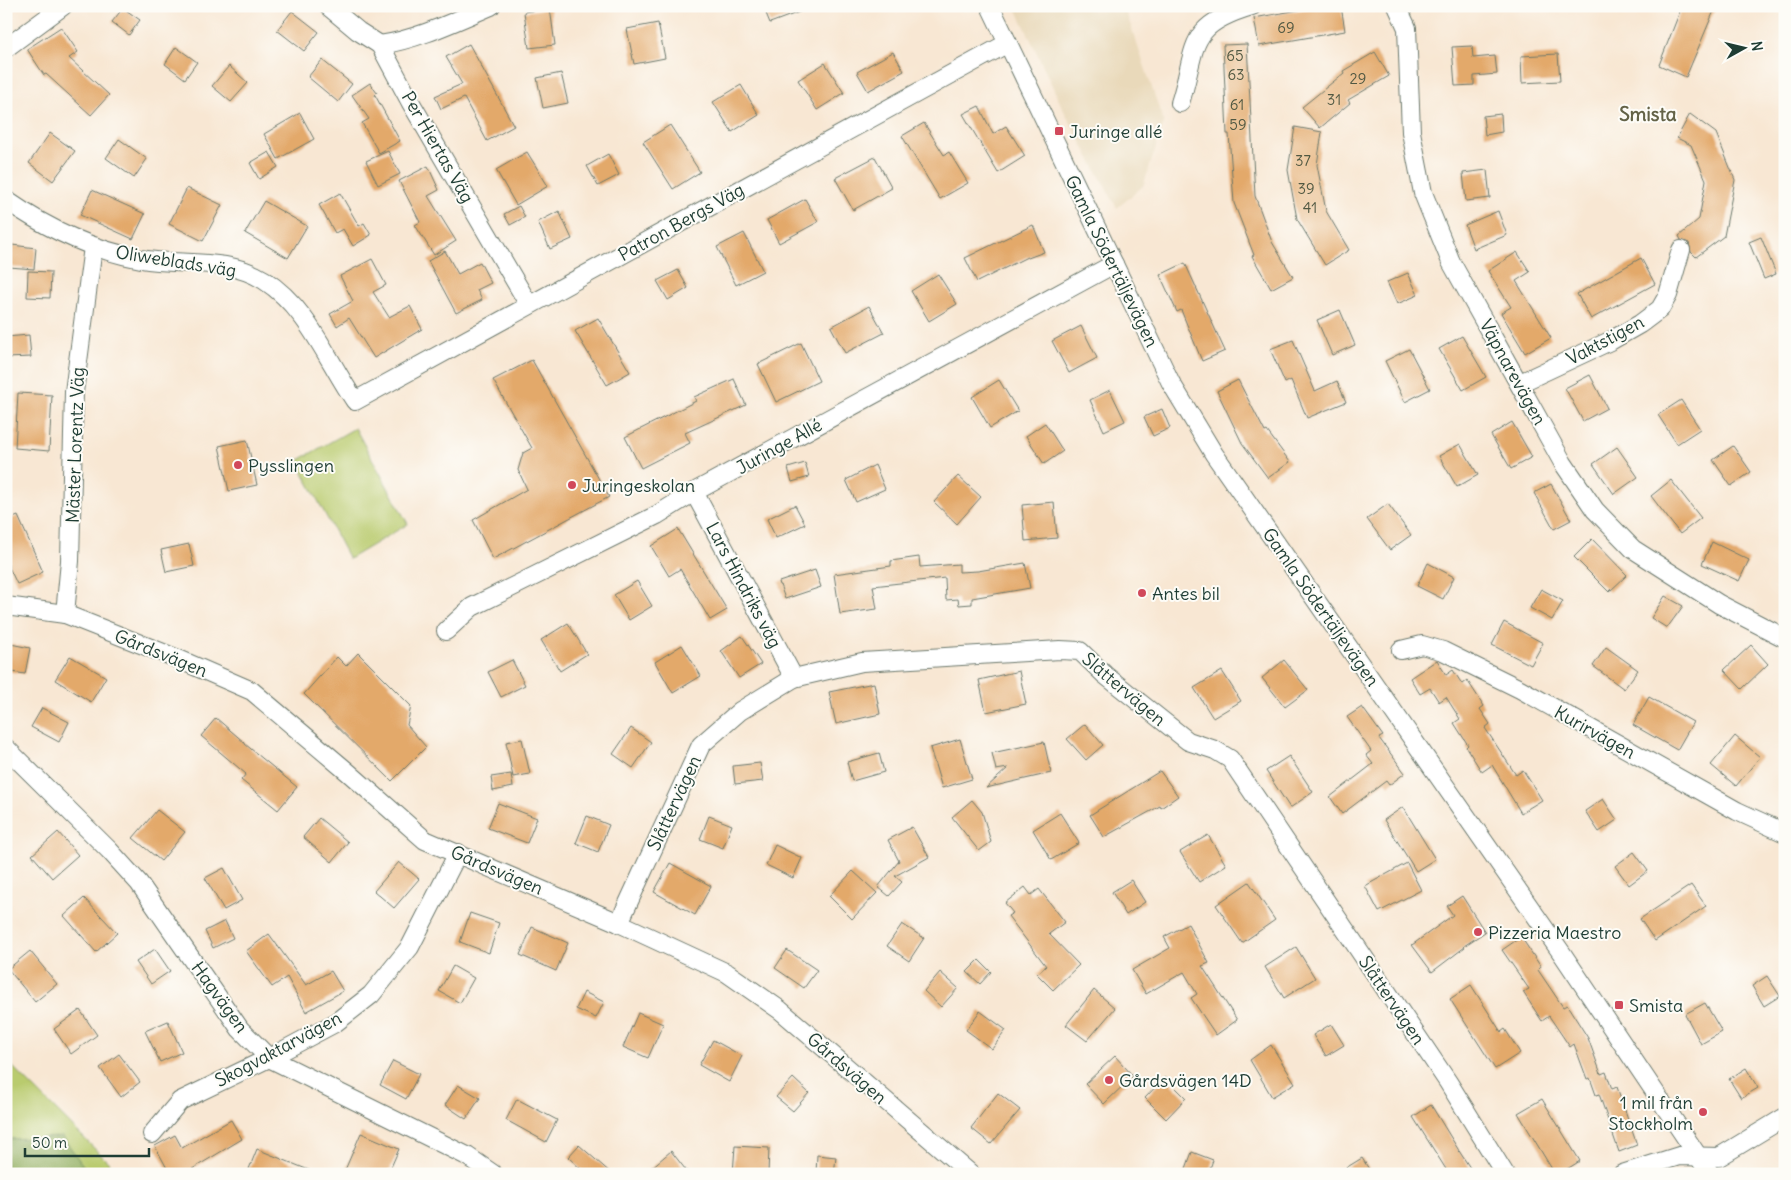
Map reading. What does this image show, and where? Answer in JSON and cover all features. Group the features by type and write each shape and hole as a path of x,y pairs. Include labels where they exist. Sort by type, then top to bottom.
{"street":[{"name":"Per Hiertas Väg","path":"328,6 358,31 380,45 416,111 529,305"},
{"path":"380,45 401,42 422,35 491,6"},
{"name":"Gamla Södertäljevägen","path":"990,6 1171,383 1214,454 1552,939 1710,1174"},
{"path":"1180,103 1193,47 1199,36 1214,21 1230,13 1252,6"},
{"name":"Väpnarevägen","path":"1397,6 1407,28 1412,132 1423,193 1451,262 1563,463 1589,503 1633,549 1719,604 1785,638"},
{"path":"6,48 56,11"},
{"name":"Patron Bergs Väg","path":"355,401 1008,43"},
{"name":"Oliweblads väg","path":"6,200 25,213 93,247 141,259 226,265 264,280 304,318 355,401"},
{"name":"Mäster Lorentz Väg","path":"65,614 70,561 74,392 93,247"},
{"name":"Vaktstigen","path":"1520,384 1612,340 1640,324 1660,309 1668,295 1681,250"},
{"name":"Juringe Allé","path":"446,631 472,607 657,515 694,492 1114,264"},
{"name":"Lars Hindriks väg","path":"694,492 794,678"},
{"name":"Gårdsvägen","path":"6,606 65,614 176,658 252,692 349,773 425,840 619,923 727,973 780,1010 971,1174"},
{"name":"Kurirvägen","path":"1401,650 1422,645 1443,651 1520,690 1737,811 1785,833"},
{"name":"Slåttervägen","path":"619,923 700,745 740,711 794,678 862,662 1060,650 1080,651 1105,675 1188,741 1215,750 1230,759 1448,1082 1505,1174"},
{"name":"Hagvägen","path":"6,748 109,850 139,883 240,1028 269,1058 467,1156 492,1174"},
{"name":"Skogvaktarvägen","path":"152,1134 180,1100 269,1058 335,1023 371,994 410,947 458,853"},
{"path":"1622,1174 1679,1156 1719,1157 1785,1117"}],"shaded area":[{"path":"1015,6 1124,6 1164,123 1143,186 1117,208 1062,107"}],"green space":[{"path":"355,428 408,524 349,559 297,461"},
{"path":"6,1060 120,1174 6,1174"},
{"path":"63,1137 89,1174 6,1174 6,1139"}],"building":[{"path":"763,6 810,6 810,8 770,23"},
{"path":"1321,6 1341,6 1345,31 1259,46 1254,18"},
{"path":"1682,6 1716,6 1686,77 1659,65"},
{"path":"123,8 140,20 129,35 112,22"},
{"path":"550,8 555,45 529,48 524,12"},
{"path":"292,11 319,32 304,51 277,30"},
{"path":"658,23 665,58 634,64 627,29"},
{"path":"61,27 78,52 69,58 109,95 91,115 46,74 44,75 27,49"},
{"path":"469,44 514,126 487,141 464,98 441,109 435,96 462,84 446,57"},
{"path":"1247,44 1255,196 1272,242 1293,277 1271,289 1252,256 1254,255 1234,203 1229,134 1227,134 1223,45"},
{"path":"1472,46 1473,58 1495,56 1497,74 1474,76 1474,85 1455,86 1452,47"},
{"path":"176,47 197,62 185,79 165,64"},
{"path":"893,52 904,71 868,91 857,72"},
{"path":"1375,52 1389,76 1348,100 1350,103 1320,128 1302,107 1344,73 1343,71"},
{"path":"1558,54 1560,81 1522,83 1521,56"},
{"path":"322,60 352,84 338,102 308,77"},
{"path":"825,63 844,93 817,110 798,80"},
{"path":"229,66 248,83 231,102 212,86"},
{"path":"561,73 568,103 543,108 537,78"},
{"path":"370,83 377,93 375,95 400,141 379,153 362,123 369,119 352,95"},
{"path":"741,85 759,115 732,132 713,102"},
{"path":"979,106 993,134 1006,126 1025,156 998,173 963,114"},
{"path":"300,113 314,139 278,159 264,134"},
{"path":"1501,114 1502,132 1485,135 1483,116"},
{"path":"1690,114 1716,133 1735,180 1724,236 1696,257 1691,252 1689,243 1681,240 1679,236 1699,219 1706,180 1691,145 1677,138"},
{"path":"924,123 944,155 949,152 968,183 940,199 902,136"},
{"path":"670,125 700,172 673,189 643,142"},
{"path":"1295,127 1322,132 1317,165 1326,211 1349,250 1325,265 1297,219 1288,170"},
{"path":"50,133 75,151 53,181 29,163"},
{"path":"119,139 147,159 134,178 106,158"},
{"path":"388,151 400,174 378,185 366,161"},
{"path":"269,152 278,167 259,179 250,163"},
{"path":"527,152 548,186 516,205 496,170"},
{"path":"608,154 619,175 598,186 587,166"},
{"path":"875,157 892,188 853,210 835,178"},
{"path":"428,166 439,190 428,196 456,241 434,255 415,225 420,222 399,181"},
{"path":"1487,170 1490,198 1466,201 1463,173"},
{"path":"187,188 222,205 203,241 169,224"},
{"path":"92,190 145,214 133,239 80,215"},
{"path":"340,193 359,226 364,223 371,235 353,246 343,229 335,233 319,205"},
{"path":"805,199 818,222 779,243 767,220"},
{"path":"264,201 307,226 288,258 245,233"},
{"path":"519,206 525,217 510,225 504,214"},
{"path":"559,211 572,239 550,249 538,222"},
{"path":"1498,211 1507,235 1474,249 1465,225"},
{"path":"1033,225 1044,252 1027,257 977,282 965,258"},
{"path":"744,233 763,271 736,285 717,247"},
{"path":"1761,237 1776,274 1764,279 1749,242"},
{"path":"12,245 36,248 34,269 9,267"},
{"path":"445,251 458,274 480,262 491,283 477,290 482,300 456,313 428,261"},
{"path":"1517,252 1530,272 1516,281 1551,338 1525,353 1501,313 1511,307 1488,271"},
{"path":"1641,258 1655,284 1591,319 1577,294"},
{"path":"372,259 386,285 373,292 389,317 410,306 422,329 374,358 349,318 337,326 330,314 353,301 340,276"},
{"path":"1185,263 1225,351 1202,361 1181,310 1177,312 1160,275"},
{"path":"678,270 688,288 668,300 657,281"},
{"path":"28,271 51,272 50,298 27,297"},
{"path":"1408,273 1418,295 1397,304 1387,282"},
{"path":"938,274 957,304 929,321 911,291"},
{"path":"869,306 884,333 845,353 831,327"},
{"path":"1340,310 1355,345 1332,355 1317,320"},
{"path":"598,318 630,372 607,385 575,331"},
{"path":"1081,326 1097,358 1069,373 1052,341"},
{"path":"29,335 31,357 6,358 6,337"},
{"path":"1462,336 1486,377 1463,390 1439,349"},
{"path":"1293,340 1315,391 1337,381 1346,402 1307,418 1291,380 1285,383 1270,349"},
{"path":"801,343 819,381 776,402 758,364"},
{"path":"1409,349 1430,389 1405,402 1385,361"},
{"path":"532,360 609,497 493,559 473,520 527,489 518,470 523,453 532,448 493,380"},
{"path":"1590,375 1607,408 1583,421 1565,388"},
{"path":"734,379 746,405 685,433 690,443 641,468 625,437 696,401 694,397"},
{"path":"999,380 1018,411 990,428 972,397"},
{"path":"1238,380 1265,432 1267,431 1290,462 1268,478 1242,443 1217,391"},
{"path":"1110,390 1125,421 1104,431 1090,400"},
{"path":"18,393 52,395 49,451 15,448"},
{"path":"1681,400 1700,429 1677,444 1658,415"},
{"path":"1162,409 1170,428 1153,436 1144,417"},
{"path":"1512,422 1532,457 1511,469 1491,435"},
{"path":"1045,423 1063,451 1044,464 1026,436"},
{"name":"Pysslingen","path":"247,440 257,485 229,491 219,446"},
{"path":"1460,444 1478,475 1457,487 1439,456"},
{"path":"1733,446 1751,472 1731,486 1713,460"},
{"path":"1617,447 1638,477 1614,494 1593,464"},
{"path":"805,463 809,477 792,482 788,468"},
{"path":"875,465 885,489 856,502 846,480"},
{"path":"958,476 981,497 957,524 934,502"},
{"path":"1671,480 1701,518 1680,534 1651,496"},
{"path":"1551,484 1571,520 1554,529 1534,493"},
{"path":"1054,502 1057,538 1025,541 1022,505"},
{"path":"1388,504 1411,535 1390,550 1367,519"},
{"path":"795,505 805,524 776,538 767,519"},
{"path":"18,516 43,572 17,584 6,561 6,521"},
{"path":"678,529 727,610 710,620 680,569 669,576 651,546"},
{"path":"1592,539 1627,575 1609,592 1574,557"},
{"path":"1712,542 1749,560 1739,581 1702,564"},
{"path":"189,544 194,566 166,572 161,550"},
{"path":"919,557 920,567 959,564 959,572 978,571 1025,563 1030,588 972,598 972,604 959,605 958,599 946,600 945,578 873,586 877,609 840,614 834,574 891,566 891,561"},
{"path":"1428,563 1454,577 1443,599 1417,586"},
{"path":"815,570 821,587 785,599 779,582"},
{"path":"637,581 652,606 629,620 614,595"},
{"path":"1541,589 1563,601 1552,620 1530,608"},
{"path":"1665,596 1683,606 1667,628 1651,618"},
{"path":"1504,622 1543,643 1531,665 1492,645"},
{"path":"568,623 587,654 560,671 541,640"},
{"path":"742,636 761,664 739,678 721,651"},
{"path":"6,643 30,648 25,674 6,671"},
{"path":"682,645 701,676 673,693 655,662"},
{"path":"1751,645 1768,664 1742,689 1724,670"},
{"path":"1606,647 1638,670 1624,689 1593,666"},
{"path":"358,653 411,706 407,725 426,747 392,781 304,694 337,657 346,666"},
{"path":"70,656 106,677 91,702 55,680"},
{"path":"512,660 525,685 501,697 488,672"},
{"path":"1284,660 1308,690 1285,707 1262,678"},
{"path":"1437,660 1446,675 1453,670 1462,684 1467,680 1484,706 1480,709 1490,724 1485,728 1516,775 1523,770 1542,800 1521,813 1492,765 1482,772 1454,723 1460,719 1446,697 1439,702 1430,688 1420,694 1410,678"},
{"path":"1019,671 1026,704 986,712 979,680"},
{"path":"1222,671 1241,701 1213,718 1194,688"},
{"path":"874,683 880,714 836,724 829,692"},
{"path":"1649,697 1693,722 1677,750 1633,725"},
{"path":"1362,707 1383,736 1379,738 1405,773 1389,785 1386,781 1342,814 1330,797 1373,764 1366,755 1371,751 1347,717"},
{"path":"42,708 69,722 59,742 31,727"},
{"path":"216,718 297,787 278,810 241,780 246,774 201,736"},
{"path":"1085,724 1103,745 1086,760 1067,739"},
{"path":"631,728 651,742 633,768 613,754"},
{"path":"1735,736 1760,757 1736,786 1711,765"},
{"path":"522,739 530,774 513,777 506,742"},
{"path":"960,739 972,779 942,788 930,748"},
{"path":"1044,742 1051,773 986,788 1008,768 996,770 992,753"},
{"path":"879,753 884,772 852,781 847,762"},
{"path":"1289,756 1313,792 1290,808 1266,771"},
{"path":"760,763 763,781 735,784 733,766"},
{"path":"1160,771 1178,796 1161,808 1160,806 1104,837 1090,815"},
{"path":"511,774 513,787 493,791 491,777"},
{"path":"1603,799 1617,820 1599,832 1585,811"},
{"path":"972,800 982,812 991,842 979,851 952,817"},
{"path":"498,803 537,818 527,843 488,828"},
{"path":"1403,807 1435,859 1416,871 1384,820"},
{"path":"157,810 185,832 161,861 133,838"},
{"path":"1060,813 1079,843 1051,860 1033,830"},
{"path":"587,816 609,825 598,852 576,843"},
{"path":"709,816 732,825 723,848 700,839"},
{"path":"319,818 348,842 332,862 303,837"},
{"path":"912,827 929,857 895,876 902,882 889,896 878,887 899,861 888,840"},
{"path":"58,832 78,855 52,878 32,855"},
{"path":"1208,835 1226,865 1199,882 1180,852"},
{"path":"775,845 802,858 793,878 766,865"},
{"path":"1634,852 1648,871 1629,885 1615,866"},
{"path":"399,862 419,879 394,908 374,891"},
{"path":"670,863 711,886 695,915 654,892"},
{"path":"1407,863 1421,890 1379,912 1365,886"},
{"path":"224,868 242,900 224,910 205,878"},
{"path":"853,871 877,893 852,919 829,896"},
{"path":"1131,880 1145,902 1126,915 1112,892"},
{"path":"1249,882 1275,920 1242,943 1216,905"},
{"path":"1691,885 1706,906 1655,941 1640,919"},
{"path":"1025,887 1031,895 1039,889 1065,922 1049,934 1079,965 1053,990 1037,974 1046,966 1008,916 1013,913 1005,903"},
{"path":"1462,896 1485,932 1432,972 1412,945 1453,915 1447,906"},
{"path":"84,898 117,933 96,952 64,916"},
{"path":"470,913 499,923 489,953 460,942"},
{"path":"225,921 233,938 213,948 205,931"},
{"path":"902,924 924,938 909,961 887,946"},
{"path":"1188,924 1209,963 1202,966 1237,1020 1216,1035 1191,998 1197,994 1184,972 1146,994 1132,970 1170,948 1164,937"},
{"path":"532,927 568,943 556,971 520,955"},
{"path":"269,934 306,985 331,971 343,991 306,1012 287,977 272,987 246,951"},
{"path":"1521,937 1541,967 1538,970 1563,1007 1567,1005 1588,1038 1601,1074 1606,1072 1612,1089 1617,1087 1637,1145 1619,1152 1599,1094 1596,1095 1590,1078 1587,1079 1574,1044 1570,1047 1549,1016 1542,1021 1523,992 1529,989 1502,950"},
{"path":"1296,947 1315,978 1284,998 1265,967"},
{"path":"155,949 170,971 151,984 136,962"},
{"path":"787,950 817,970 804,988 775,968"},
{"path":"30,951 57,984 35,1002 8,969"},
{"path":"979,960 991,972 980,984 967,972"},
{"path":"453,966 474,978 460,1003 439,991"},
{"path":"940,972 958,988 941,1007 924,991"},
{"path":"1767,976 1780,996 1764,1006 1752,986"},
{"path":"1471,985 1501,1032 1505,1029 1520,1053 1495,1069 1450,999"},
{"path":"1094,990 1115,1008 1087,1041 1066,1025"},
{"path":"584,992 604,1002 596,1018 576,1009"},
{"path":"1705,1003 1722,1032 1701,1044 1685,1014"},
{"path":"80,1010 97,1035 71,1054 54,1029"},
{"path":"980,1011 1006,1030 992,1049 966,1030"},
{"path":"638,1013 663,1024 648,1058 623,1047"},
{"path":"168,1021 182,1052 160,1062 145,1031"},
{"path":"1331,1024 1344,1045 1326,1056 1313,1035"},
{"path":"713,1040 742,1056 729,1082 699,1065"},
{"path":"1271,1045 1295,1083 1272,1097 1250,1060"},
{"path":"119,1054 140,1082 121,1097 100,1068"},
{"name":"Gårdsvägen 14D","path":"1115,1056 1133,1076 1104,1104 1085,1084"},
{"path":"393,1061 419,1074 406,1099 380,1085"},
{"path":"1746,1068 1758,1088 1741,1098 1729,1079"},
{"path":"1165,1077 1186,1098 1166,1119 1145,1098"},
{"path":"793,1078 809,1093 793,1111 776,1097"},
{"path":"458,1085 480,1098 466,1119 445,1105"},
{"path":"998,1093 1020,1110 991,1144 971,1128"},
{"path":"517,1099 557,1120 546,1142 506,1120"},
{"path":"1542,1099 1580,1161 1559,1174 1555,1174 1518,1113"},
{"path":"1431,1105 1474,1174 1449,1174 1413,1117"},
{"path":"231,1120 242,1139 184,1174 170,1174 155,1146 175,1135 182,1148"},
{"path":"361,1133 399,1149 388,1174 353,1174 345,1170"},
{"path":"579,1145 612,1174 586,1174 568,1157"},
{"path":"735,1146 769,1148 768,1174 733,1174"},
{"path":"257,1149 316,1173 316,1174 247,1174"},
{"path":"671,1151 689,1174 644,1174"},
{"path":"1192,1152 1213,1160 1208,1174 1184,1174"},
{"path":"817,1155 836,1157 834,1174 816,1173"},
{"path":"1362,1158 1372,1174 1336,1174"}],"place":[{"name":"Juringe allé","path":"1059,131"},
{"name":"Pysslingen","path":"238,465"},
{"name":"Juringeskolan","path":"572,485"},
{"name":"Antes bil","path":"1142,593"},
{"name":"Pizzeria Maestro","path":"1478,932"},
{"name":"Smista","path":"1619,1005"},
{"name":"Gårdsvägen 14D","path":"1109,1080"},
{"name":"1 mil från Stockholm","path":"1703,1112"}],"district":[{"name":"Smista","path":"1648,114"}]}
